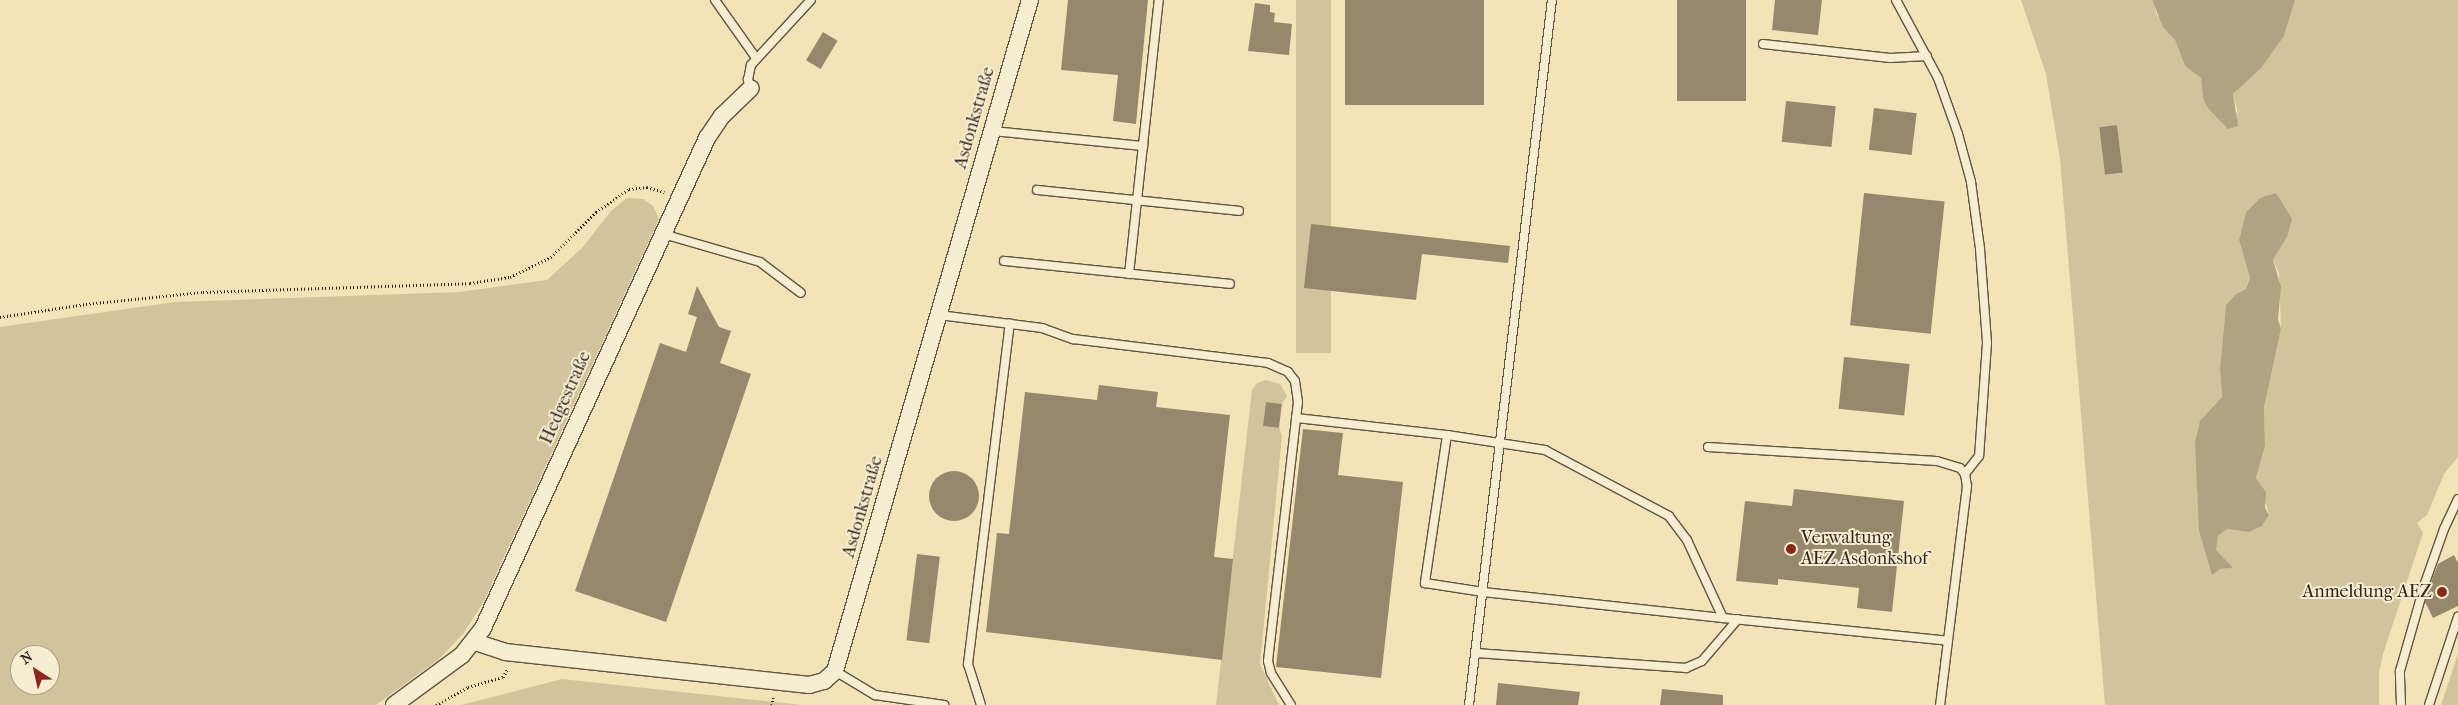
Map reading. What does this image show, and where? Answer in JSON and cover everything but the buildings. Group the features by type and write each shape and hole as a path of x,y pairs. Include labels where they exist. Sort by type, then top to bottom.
{"street":[{"name":"Asdonkstraße","path":"835,671 1030,0"},
{"name":"Hedgestraße","path":"394,705 446,668 474,642 707,138 722,116 751,88"},
{"path":"474,642 509,653 809,685 824,681 835,671"}],"lane":[{"path":"715,0 756,58"},
{"path":"751,88 748,72 756,58 811,0"},
{"path":"1129,274 1159,0"},
{"path":"1469,705 1552,0"},
{"path":"1896,0 1927,56 1958,134 1971,182 1980,249 1988,343 1984,423 1979,456 1965,474"},
{"path":"1763,44 1890,58 1927,56"},
{"path":"992,131 1143,146"},
{"path":"1037,190 1239,211"},
{"path":"663,234 760,262 801,293"},
{"path":"1004,261 1230,284"},
{"path":"939,316 1050,330 1073,339 1273,365 1288,372 1295,381 1296,418 1268,660 1271,673 1291,705"},
{"path":"981,705 968,664 1010,324"},
{"path":"1296,418 1530,446 1559,455 1669,516 1687,540 1724,618"},
{"path":"1447,435 1425,584 1483,592 1948,641"},
{"path":"1708,447 1936,462 1951,464 1965,474 1967,486 1963,532 1940,705"},
{"path":"2402,705 2400,671 2425,583 2444,529 2458,499"},
{"path":"2428,705 2458,616"},
{"path":"1476,653 1686,668 1702,661 1738,619"},
{"path":"835,671 875,695 944,705"}],"path":[{"path":"0,317 86,304 204,292 470,283 510,276 551,257 596,212 629,189 647,187 679,197"},
{"path":"436,705 468,687 503,677 508,669 509,653"}],"shaded area":[{"path":"1296,0 1331,0 1331,353 1296,353"},
{"path":"2021,0 2152,0 2157,15 2175,40 2185,66 2201,78 2203,98 2238,113 2233,94 2284,36 2295,0 2458,0 2458,457 2444,474 2427,515 2417,523 2423,533 2383,654 2379,673 2379,705 2105,705 2060,159 2046,74","holes":["2117,125 2123,173 2105,175 2099,128","2260,198 2287,237 2273,260 2279,273 2281,329 2264,408 2265,446 2256,478 2266,492 2264,497 2269,515 2262,526 2249,532 2227,529 2218,536 2215,550 2232,568 2220,569 2197,495 2214,406 2222,397 2220,368 2226,305 2236,294 2246,289 2250,278 2239,240 2246,212"]},
{"path":"2152,0 2295,0 2284,36 2261,68 2233,94 2238,126 2228,129 2208,108 2203,98 2201,78 2185,66 2175,40 2163,27"},
{"path":"2276,193 2292,219 2287,237 2273,260 2281,287 2278,319 2281,329 2264,408 2265,446 2256,478 2266,492 2265,508 2269,515 2262,526 2249,532 2227,529 2218,536 2216,550 2233,568 2220,569 2212,575 2199,531 2195,443 2200,421 2222,397 2220,368 2226,305 2236,294 2246,289 2250,278 2239,240 2246,212 2260,198"},
{"path":"627,198 643,199 653,206 659,219 483,603 463,634 439,659 376,705 0,705 0,327 175,302 459,292 547,280 582,248 611,211"},
{"path":"1266,380 1280,384 1287,396 1282,404 1266,402 1263,425 1279,427 1282,436 1260,664 1279,705 1216,705 1252,390 1257,383"},
{"path":"2458,654 2458,705 2441,705"},
{"path":"562,679 802,705 461,705"}],"place":[{"name":"Verwaltung AEZ Asdonkshof","path":"1791,549"},
{"name":"Anmeldung AEZ","path":"2442,592"}]}
